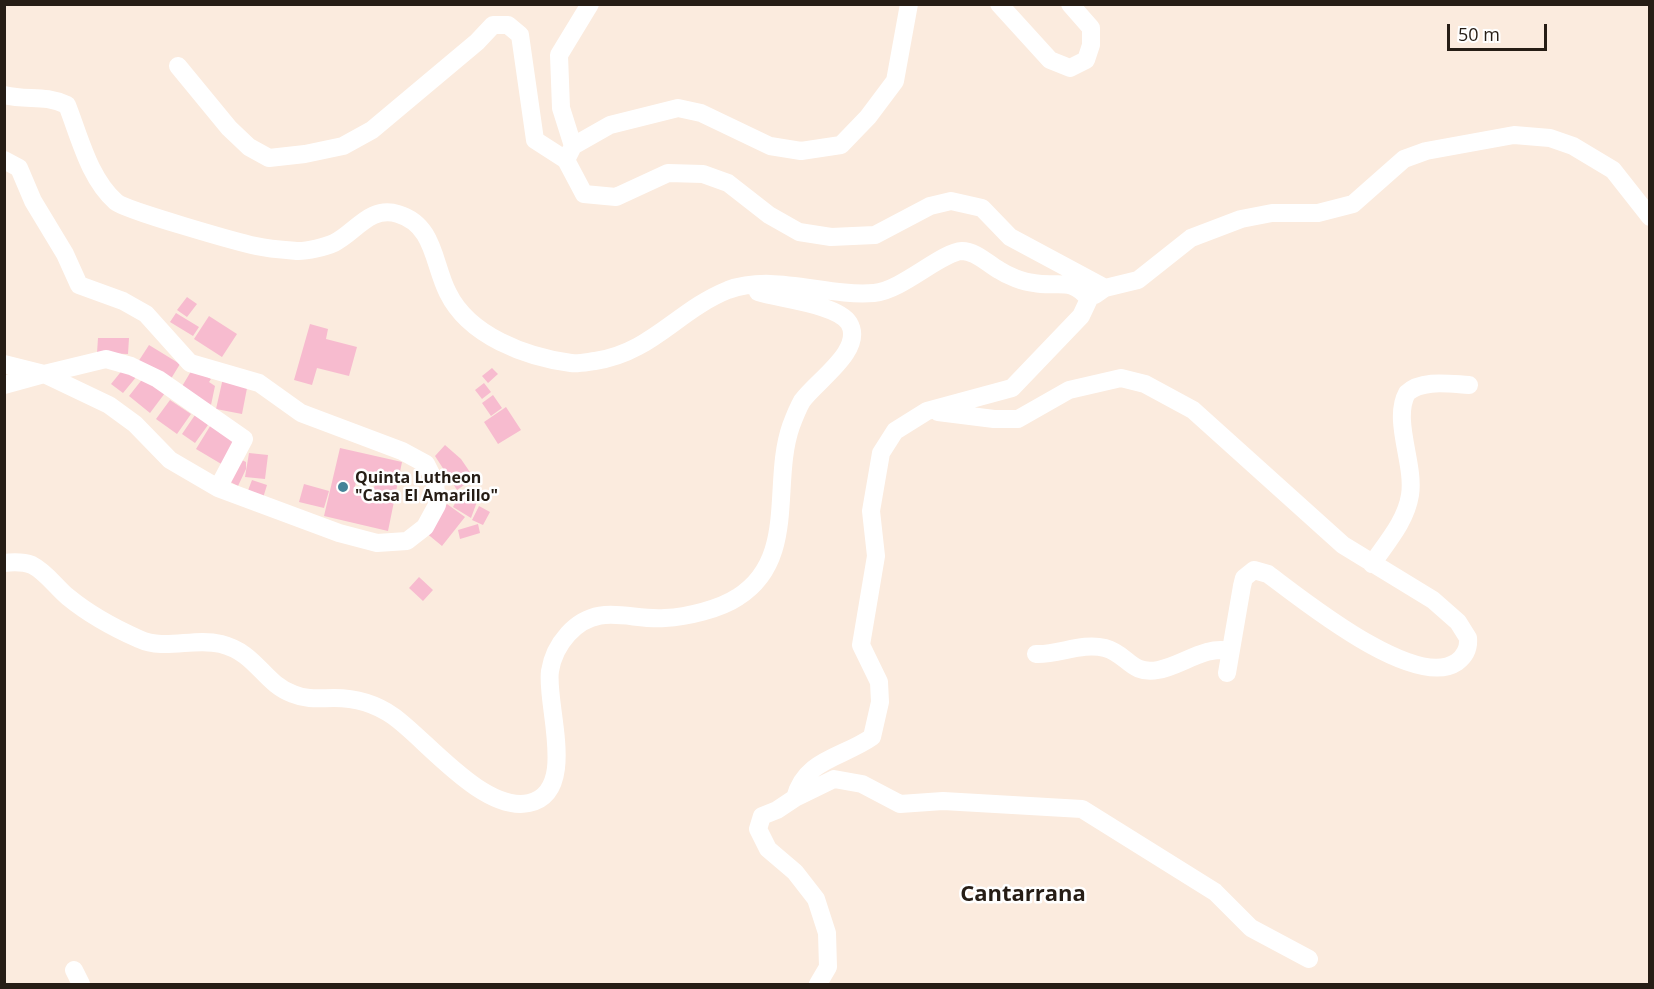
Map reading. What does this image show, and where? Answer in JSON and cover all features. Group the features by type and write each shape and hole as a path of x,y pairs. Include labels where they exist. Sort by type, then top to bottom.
{"street":[{"path":"590,4 559,55 561,108 569,153 584,194 616,197 668,173 704,174 728,183 769,215 799,232 831,237 875,235 930,206 951,201 982,208 1010,237 1105,288"},
{"path":"569,153 610,125 678,108 701,113 770,147 801,151 841,145 868,117 895,81 909,4"},
{"path":"999,4 1050,60 1070,68 1086,60 1091,45 1091,28 1070,4"},
{"path":"178,66 229,128 249,147 269,158 305,154 343,146 372,130 477,42 493,25 508,25 520,34 532,103 535,140 569,153"},
{"path":"4,95 17,98 51,98 67,105 98,183 119,205 130,209 256,246 302,251 335,243 358,224 377,213 396,213 418,225 430,242 448,294 472,322 519,353 574,364 616,358 643,346 707,300 729,290 752,285 851,294 878,292 897,285 947,256 962,251 983,258 1000,271 1034,284 1062,283 1080,288 1089,299"},
{"path":"795,798 799,782 822,761 853,750 872,737 880,702 879,682 861,645 876,556 871,511 881,453 895,431 927,411 1012,388 1081,316 1089,299 1105,288 1137,280 1191,238 1241,219 1272,213 1318,213 1353,204 1404,159 1426,151 1514,135 1550,138 1573,147 1613,170 1650,217"},
{"path":"4,160 19,168 33,201 65,254 79,285 123,301 146,314 190,363 259,383 301,413 402,451 426,464 435,482 437,505 426,526 408,541 377,543 339,533 218,488 170,460 135,424 109,405 44,374 4,364"},
{"path":"4,563 32,565 101,621 144,642 162,645 194,641 221,644 252,658 273,682 293,694 314,699 357,700 379,707 399,720 453,771 486,791 508,802 524,804 537,801 547,792 556,766 549,684 550,667 568,634 582,622 602,615 627,613 648,618 668,618 732,601 750,589 763,574 770,559 778,531 783,463 790,429 803,400 850,347 852,332 849,323 836,313 761,294 754,291 752,285"},
{"path":"4,385 106,359 149,374 199,406 244,439 218,488"},
{"path":"927,411 994,419 1018,419 1069,390 1121,378 1144,384 1193,410 1343,545 1433,600 1458,622 1468,638 1466,652 1460,659 1446,667 1425,668 1404,661 1365,642 1268,574 1254,570 1244,578 1229,651 1227,673"},
{"path":"1372,564 1399,525 1410,493 1404,399 1411,389 1419,386 1438,383 1469,385"},
{"path":"1036,654 1102,647 1120,655 1133,667 1149,671 1213,650 1229,651"},
{"path":"818,984 828,967 828,944 827,933 816,899 795,872 768,849 758,829 762,816 834,779 862,784 900,804 943,801 1082,809 1215,892 1251,928 1309,959"}],"building":[{"path":"187,297 197,304 187,317 177,310"},
{"path":"176,313 199,327 193,336 170,322"},
{"path":"209,316 237,334 222,357 194,339"},
{"path":"310,324 328,329 326,339 357,347 349,376 317,368 312,385 294,380"},
{"path":"98,338 129,338 128,354 97,353"},
{"path":"149,345 180,364 169,382 138,362"},
{"path":"124,368 137,376 123,393 111,384"},
{"path":"193,368 211,379 209,382 215,386 211,405 181,388"},
{"path":"492,368 498,374 488,383 482,376"},
{"path":"144,377 165,393 150,413 129,396"},
{"path":"223,378 248,383 242,414 216,409"},
{"path":"484,383 491,392 482,399 475,390"},
{"path":"493,395 502,408 491,416 482,403"},
{"path":"170,400 191,414 177,434 156,419"},
{"path":"506,407 521,430 498,444 484,422"},
{"path":"195,415 208,425 195,443 182,434"},
{"path":"212,423 239,439 223,465 196,449"},
{"path":"445,445 461,459 474,478 457,490 435,456"},
{"name":"Quinta Lutheon \"Casa El Amarillo\"","path":"340,448 402,462 388,531 324,516","holes":["358,476 376,481 371,498 353,493"]},
{"path":"249,453 268,455 265,479 245,477"},
{"path":"236,457 246,462 246,469 238,486 225,479"},
{"path":"252,480 267,485 263,498 247,493"},
{"path":"304,484 329,491 324,508 299,502"},
{"path":"462,490 478,499 471,518 453,507"},
{"path":"447,504 465,517 442,546 425,532"},
{"path":"479,506 490,512 483,525 472,520"},
{"path":"478,524 480,533 460,539 458,530"},
{"path":"419,577 433,590 423,601 409,588"}],"place":[{"name":"Quinta Lutheon \"Casa El Amarillo\"","path":"343,487"}],"district":[{"name":"Cantarrana","path":"1023,895"}]}
